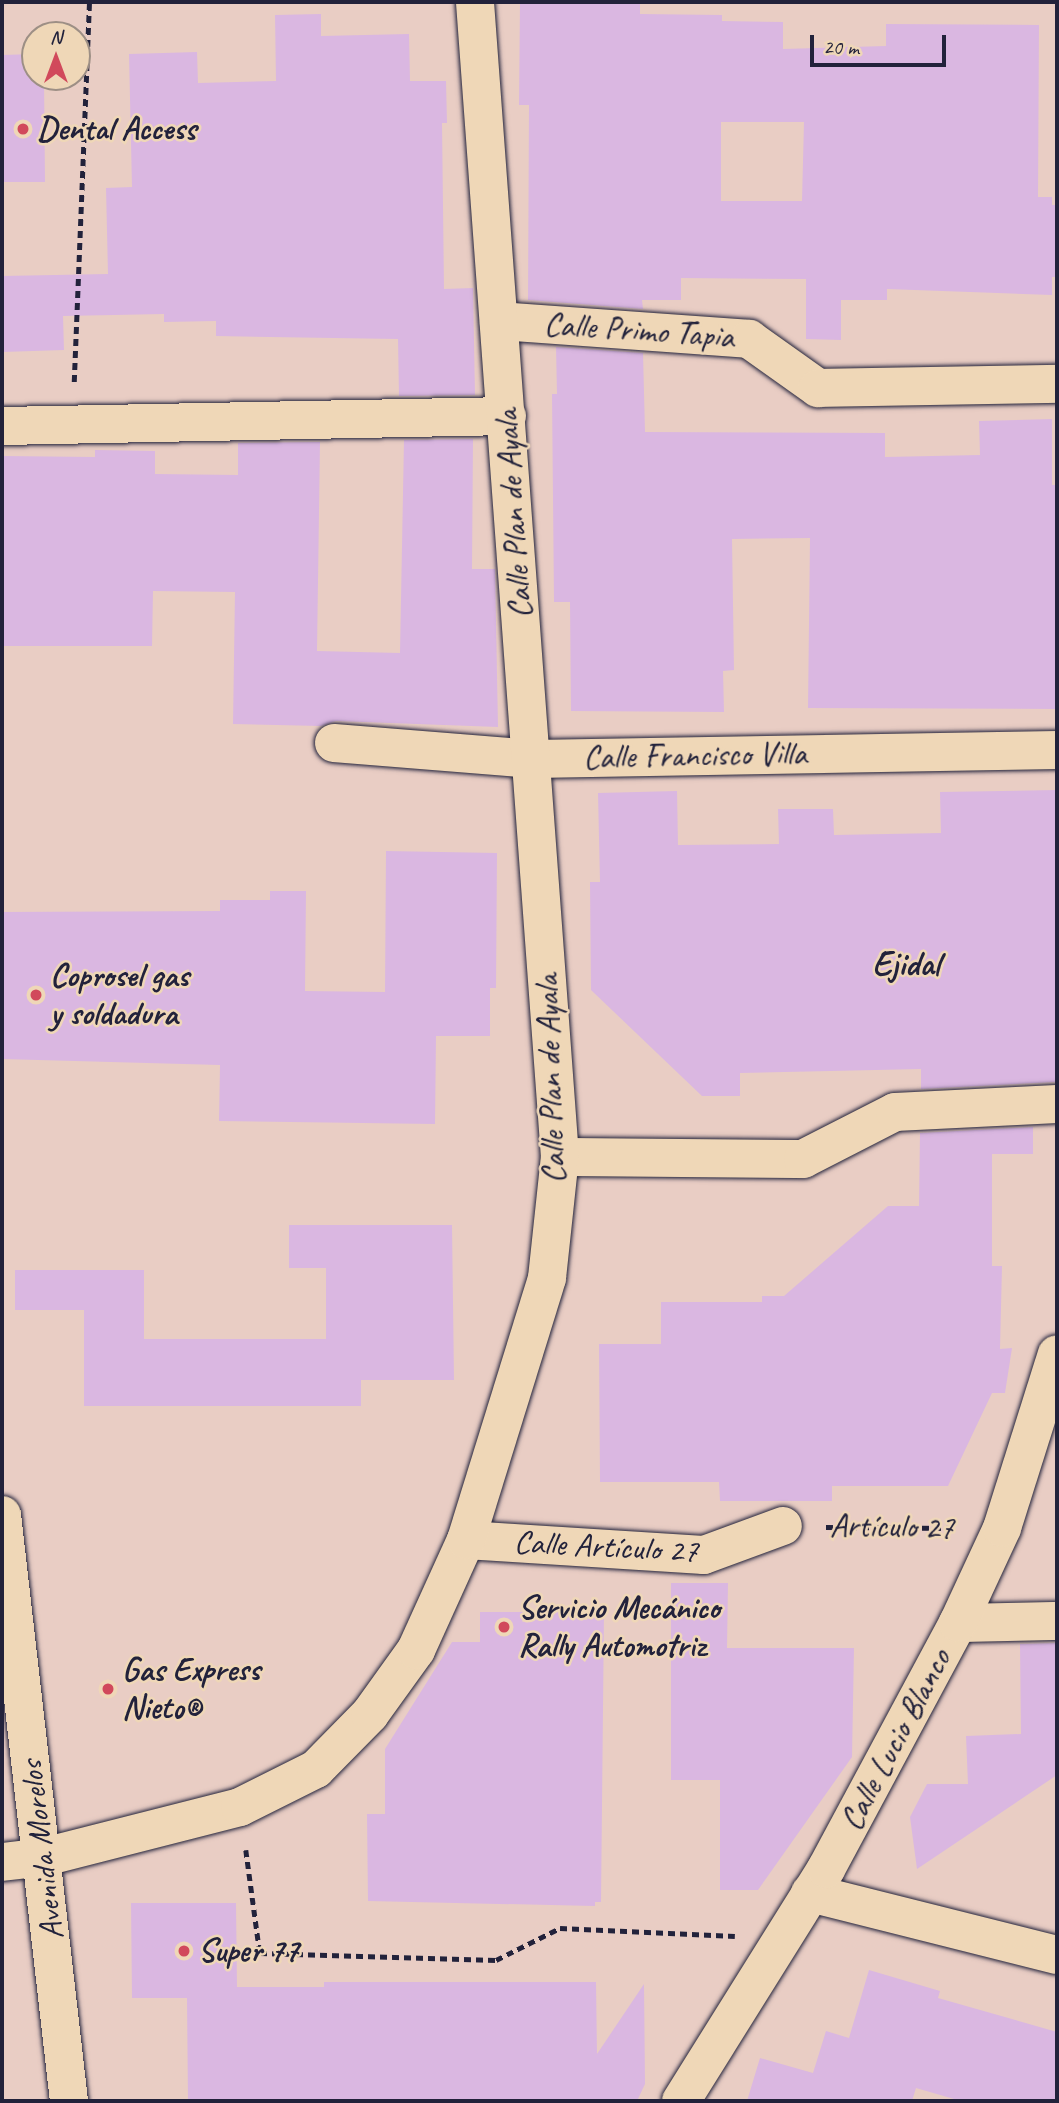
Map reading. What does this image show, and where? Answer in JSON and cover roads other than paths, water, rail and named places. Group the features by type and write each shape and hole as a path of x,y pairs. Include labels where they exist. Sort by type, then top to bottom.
{"street":[{"name":"Calle Plan de Ayala","path":"2,1862 44,1857 240,1807 316,1769 370,1714 416,1650 466,1540 547,1278 560,1157 533,759 475,2"},
{"name":"Calle Primo Tapia","path":"499,321 749,339 818,388 1057,384"},
{"path":"2,426 507,416"},
{"name":"Calle Francisco Villa","path":"334,743 533,759 1057,750"},
{"path":"560,1157 803,1159 895,1112 1057,1104"},
{"name":"Calle Lucio Blanco","path":"681,2101 810,1893 900,1737 958,1623 1002,1528 1055,1370"},
{"name":"Avenida Morelos","path":"2,1515 44,1857 69,2101"},
{"name":"Calle Artículo 27","path":"466,1540 704,1555 783,1526"},
{"path":"958,1623 1057,1621"},
{"path":"810,1893 1057,1955"}],"place":[{"name":"Dental Access","path":"23,129"},
{"name":"Coprosel gas y soldadura","path":"36,995"},
{"name":"Servicio Mecánico Rally Automotriz","path":"504,1627"},
{"name":"Gas Express Nieto®","path":"108,1689"},
{"name":"Super 77","path":"184,1951"}],"district":[{"name":"Ejidal","path":"906,964"}]}
